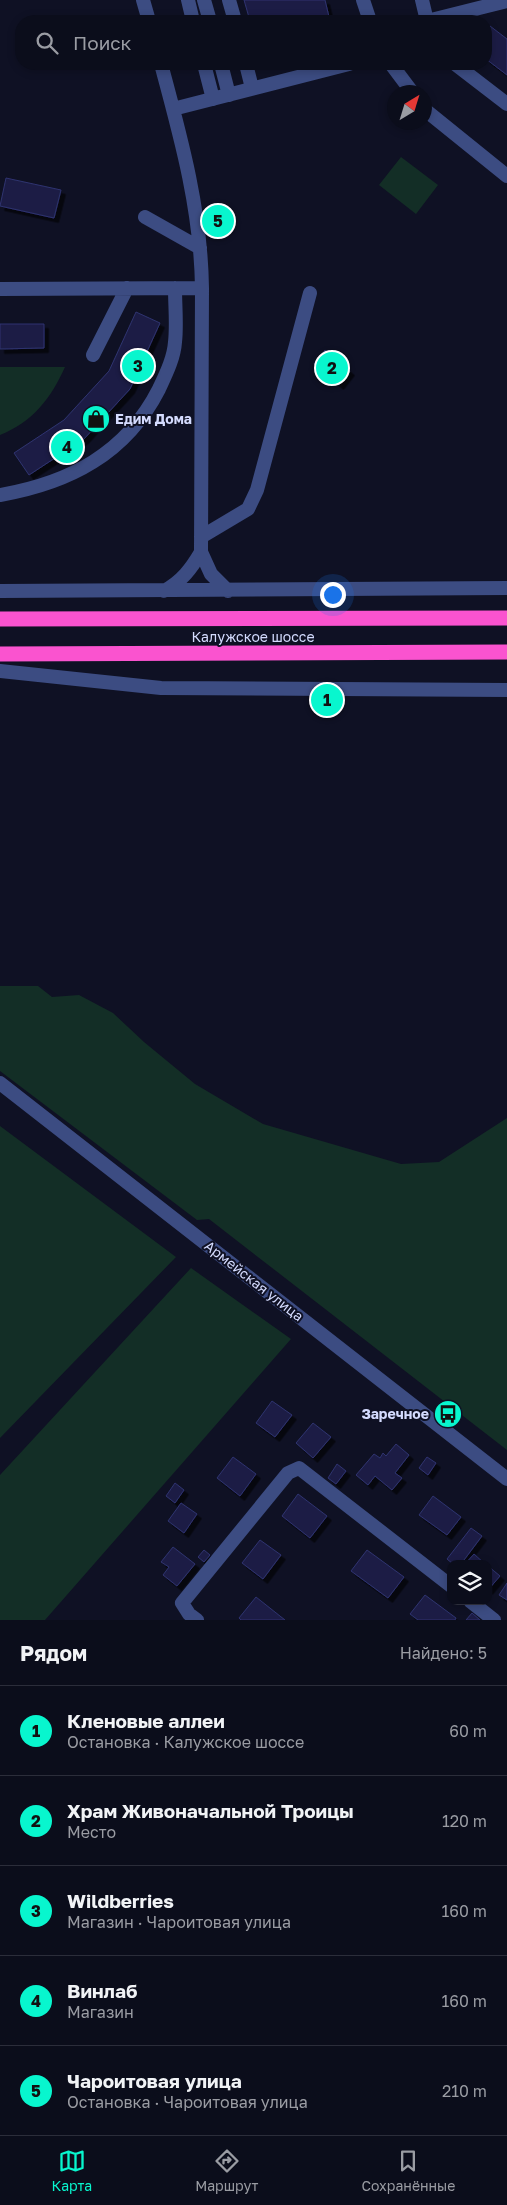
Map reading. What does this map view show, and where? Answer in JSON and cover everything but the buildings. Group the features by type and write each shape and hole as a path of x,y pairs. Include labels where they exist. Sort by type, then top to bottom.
{"highway":[{"name":"Калужское шоссе","path":"0,619 507,618"},
{"name":"Калужское шоссе","path":"0,654 507,652"}],"street":[{"path":"143,0 147,15"},
{"path":"188,0 192,15"},
{"path":"204,0 208,15"},
{"path":"229,0 233,15"},
{"path":"422,0 426,15"},
{"path":"368,1 369,15"},
{"path":"456,15 504,5"},
{"path":"163,70 190,176 200,248 202,288 201,552 211,574 228,591"},
{"path":"206,70 213,98"},
{"path":"223,70 229,94"},
{"path":"248,70 252,88"},
{"path":"173,109 325,70"},
{"path":"396,70 407,85"},
{"path":"463,70 507,104"},
{"path":"432,115 507,176"},
{"path":"145,217 200,248"},
{"path":"93,355 127,288"},
{"path":"0,495 40,487 80,471 104,454 131,430 153,399 171,360 175,342 175,288"},
{"path":"0,289 202,288"},
{"path":"201,537 248,509 257,490 310,293"},
{"path":"164,591 174,586 187,574 201,552"},
{"path":"0,591 507,588"},
{"path":"416,619 507,612"},
{"path":"0,671 161,688 507,690"},
{"name":"Армейская улица","path":"0,1084 507,1479"},
{"path":"197,1620 189,1614 182,1603 288,1473 299,1468 447,1583"},
{"path":"475,1605 494,1620"}],"green space":[{"path":"401,157 438,185 416,214 379,185"},
{"path":"0,367 65,367 54,389 40,408 12,430 0,435"},
{"path":"0,986 38,986 52,997 79,995 113,1013 144,1042 195,1084 263,1124 401,1164 439,1162 507,1118 507,1450 209,1219 197,1220 0,1071"},
{"path":"0,1126 176,1257 0,1438"},
{"path":"191,1268 291,1339 45,1620 0,1620 0,1475"}],"place":[{"name":"Чароитовая улица","path":"218,221"},
{"name":"Wildberries","path":"138,366"},
{"name":"Храм Живоначальной Троицы","path":"332,368"},
{"name":"Едим Дома","path":"96,419"},
{"name":"Винлаб","path":"67,447"},
{"name":"Кленовые аллеи","path":"327,700"},
{"name":"Заречное","path":"448,1414"}]}
